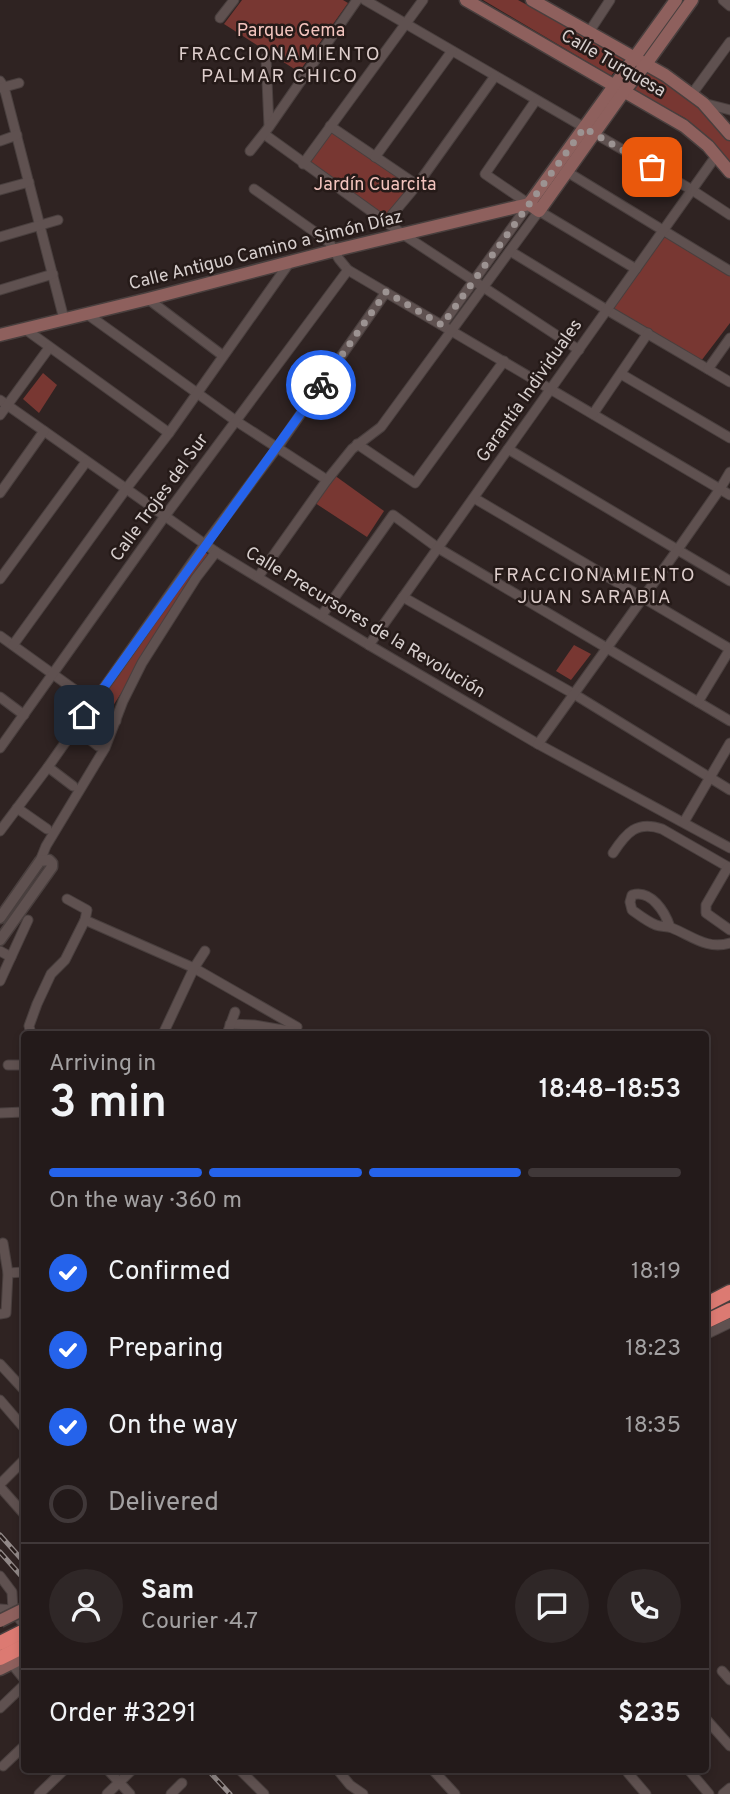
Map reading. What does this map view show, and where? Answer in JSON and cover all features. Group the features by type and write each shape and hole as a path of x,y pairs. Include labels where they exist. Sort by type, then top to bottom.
{"highway":[{"path":"709,1303 730,1292"},
{"path":"709,1320 730,1310"},
{"path":"0,1643 21,1632"},
{"path":"0,1658 21,1648"}],"main road":[{"name":"Calle Turquesa","path":"467,0 684,126 730,172"},
{"name":"Calle Turquesa","path":"532,0 546,3 589,32 665,75 703,103 730,134"},
{"path":"640,61 676,0"},
{"path":"534,207 620,87 692,0"},
{"name":"Calle Antiguo Camino a Simón Díaz","path":"0,335 332,251 534,207"},
{"path":"0,1621 19,1609"},
{"path":"0,1669 21,1661"}],"street":[{"path":"220,19 234,0"},
{"path":"250,151 357,0"},
{"path":"365,0 692,190 730,215"},
{"path":"303,163 422,0"},
{"path":"589,32 610,0"},
{"path":"723,0 730,6"},
{"path":"692,94 730,42"},
{"path":"375,157 452,51"},
{"path":"265,58 266,130 303,163 404,235 579,350"},
{"path":"386,222 417,185 495,76"},
{"path":"19,83 1,85 17,135 64,319"},
{"path":"536,100 485,174 636,270"},
{"path":"703,103 730,110"},
{"path":"330,126 417,185"},
{"path":"0,141 17,135"},
{"name":"Garantía Individuales","path":"369,645 716,156"},
{"path":"562,168 730,271"},
{"path":"0,190 29,183"},
{"path":"254,189 329,242 332,251 348,270 730,495"},
{"path":"258,577 352,449 381,427 510,251 534,207"},
{"path":"442,325 472,281 534,207"},
{"path":"0,237 58,220"},
{"path":"510,251 730,382"},
{"path":"13,645 169,433 290,262"},
{"name":"Calle Trojes del Sur","path":"0,748 165,516 348,270"},
{"path":"0,290 52,274"},
{"path":"0,831 277,448 386,292"},
{"path":"148,299 222,355"},
{"path":"87,314 236,421 327,480"},
{"path":"25,329 169,433"},
{"path":"593,414 648,333"},
{"path":"708,369 730,338"},
{"path":"0,415 4,403 49,348"},
{"path":"357,444 415,483 504,361"},
{"path":"621,374 730,438"},
{"name":"Calle Precursores de la Revolución","path":"4,403 216,552 538,744 730,848"},
{"path":"0,493 44,431"},
{"path":"508,449 730,581"},
{"path":"0,579 86,462"},
{"path":"538,744 730,472"},
{"path":"474,498 730,649 698,702"},
{"path":"322,615 393,514 438,548 730,721"},
{"path":"0,918 40,861 46,846 105,748 123,701 142,663 196,578 216,552"},
{"path":"403,597 573,694 730,790"},
{"path":"0,636 116,721"},
{"path":"0,697 24,715"},
{"path":"75,728 98,746"},
{"path":"684,822 730,743"},
{"path":"48,767 73,786"},
{"path":"17,808 47,829"},
{"path":"613,853 624,837 636,827 652,825 729,868 706,905 706,913 730,930"},
{"path":"0,940 52,867 49,860 40,861"},
{"path":"670,927 665,913 650,899 644,895 632,895 632,910 656,926 670,927 705,944 730,943"},
{"path":"67,898 86,915 194,968 297,1027 296,1031"},
{"path":"31,1031 29,1026 51,974 65,960 86,915"},
{"path":"0,981 28,920"},
{"path":"0,951 11,957"},
{"path":"164,1031 194,968 205,951"},
{"path":"228,1031 235,1012"},
{"path":"230,1024 285,1031"},
{"path":"8,1065 21,1065"},
{"path":"0,1113 21,1112"},
{"path":"1,1243 8,1273 3,1286 3,1314"},
{"path":"8,1273 21,1272"},
{"path":"709,1333 730,1323"},
{"path":"0,1364 21,1387"},
{"path":"0,1400 21,1424"},
{"path":"21,1463 0,1485 21,1510"},
{"path":"0,1577 12,1592 19,1609 0,1609"},
{"path":"0,1597 12,1592"},
{"path":"0,1675 21,1663"},
{"path":"15,1668 21,1675"},
{"path":"722,1671 730,1680"},
{"path":"0,1708 21,1688"},
{"path":"709,1722 730,1746"},
{"path":"3,1766 21,1749"},
{"path":"39,1794 61,1773"},
{"path":"111,1773 130,1794"},
{"path":"107,1794 129,1773"},
{"path":"243,1773 264,1794"},
{"path":"340,1773 363,1794"},
{"path":"436,1773 455,1794"},
{"path":"628,1773 646,1794"},
{"path":"691,1773 709,1794"},
{"path":"171,1794 182,1783"},
{"path":"723,1794 730,1788"}],"green space":[{"name":"Parque Gema","path":"242,0 343,0 348,3 299,72 224,24"},
{"path":"483,0 518,0 625,58 611,76"},
{"path":"647,72 694,102 730,141 730,162 685,118 634,91"},
{"name":"Jardín Cuarcita","path":"331,129 415,186 386,220 307,163"},
{"path":"664,235 730,275 730,323 701,361 610,309"},
{"path":"43,373 57,385 39,413 23,399"},
{"path":"334,475 384,511 367,537 315,503"},
{"path":"205,552 209,555 111,709 101,700"},
{"path":"574,645 591,654 571,680 556,671"}],"railway":[{"path":"0,1535 21,1559"},
{"path":"0,1552 21,1576"},
{"path":"211,1773 230,1794"}],"way so far":[{"path":"321,385 386,292 442,325 584,128 652,167"}],"district":[{"name":"FRACCIONAMIENTO PALMAR CHICO","path":"280,66"},
{"name":"FRACCIONAMIENTO JUAN SARABIA","path":"595,587"}],"route":[{"path":"84,715 321,385"}]}
